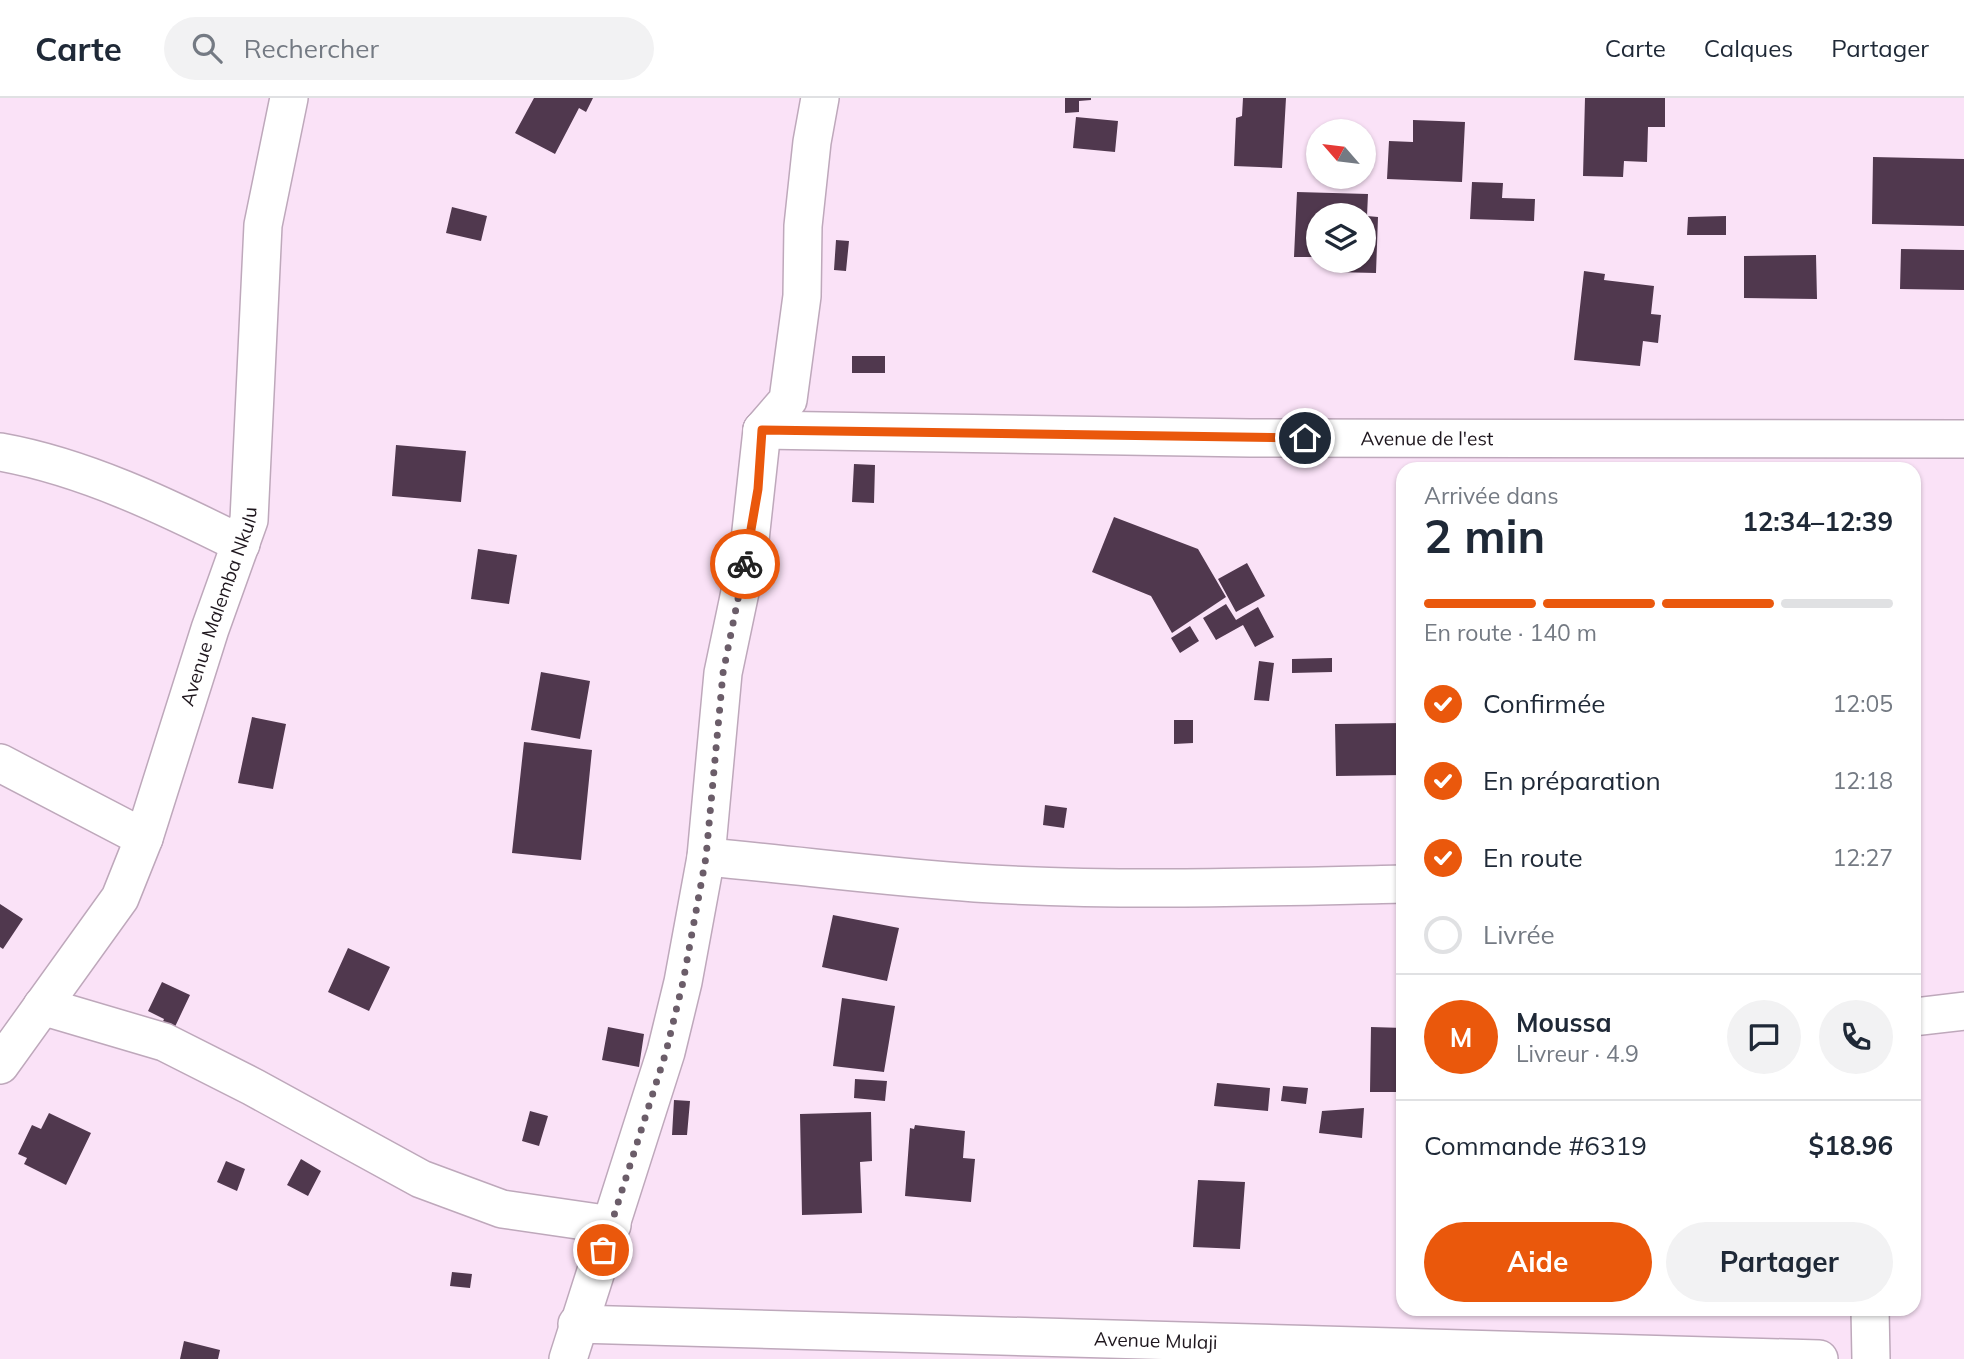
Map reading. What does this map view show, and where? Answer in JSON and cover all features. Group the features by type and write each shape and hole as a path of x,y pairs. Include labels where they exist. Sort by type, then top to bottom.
{"street":[{"name":"Avenue Malemba Nkulu","path":"0,1065 120,898 144,838 210,629 249,520 264,225 289,98"},
{"path":"568,1359 666,1052 683,982 706,857 723,673 749,549 762,430 788,400 802,296 803,226 812,142 820,98"},
{"name":"Avenue de l'est","path":"762,430 1250,438 1858,454 1964,439"},
{"path":"0,452 69,472 161,505 241,544"},
{"path":"0,763 144,838"},
{"path":"706,857 987,883 1215,888 1396,884"},
{"path":"42,1006 164,1042 253,1087 421,1179 502,1209 612,1225"},
{"path":"1921,1016 1964,1011"},
{"path":"1870,1316 1871,1359"},
{"name":"Avenue Mulaji","path":"577,1324 1819,1359"}],"building":[{"path":"534,98 593,98 586,112 579,108 555,154 515,133"},
{"path":"1065,98 1091,100 1079,101 1079,112 1065,113"},
{"path":"1243,98 1286,98 1282,168 1234,166 1236,118 1242,116"},
{"path":"1585,98 1665,98 1665,127 1648,127 1647,162 1624,161 1623,177 1583,176"},
{"path":"1076,117 1118,121 1115,152 1073,148"},
{"path":"1413,120 1465,122 1462,182 1387,179 1389,141 1413,142"},
{"path":"1873,157 1964,159 1964,226 1872,224"},
{"path":"1472,182 1503,183 1502,198 1535,199 1534,221 1470,219"},
{"path":"1297,192 1368,194 1368,203 1306,203 1306,257 1294,257"},
{"path":"452,207 487,216 481,241 446,233"},
{"path":"1726,216 1726,235 1687,235 1688,217"},
{"path":"1376,217 1378,217 1376,273"},
{"path":"836,240 849,241 846,271 834,270"},
{"path":"1901,249 1964,250 1964,290 1900,289"},
{"path":"1816,255 1817,299 1744,298 1744,256"},
{"path":"1584,271 1605,274 1604,280 1654,286 1651,314 1661,315 1658,343 1643,341 1640,366 1574,360"},
{"path":"852,356 885,356 885,373 852,373"},
{"path":"396,445 466,451 461,502 392,496"},
{"path":"854,464 875,465 874,503 852,502"},
{"path":"1114,517 1198,549 1226,597 1172,633 1151,596 1092,572"},
{"path":"478,549 517,555 509,604 471,599"},
{"path":"1247,563 1265,596 1236,612 1218,579"},
{"path":"1226,604 1236,620 1258,607 1274,637 1255,647 1243,625 1216,640 1203,618"},
{"path":"1190,626 1199,641 1180,653 1171,638"},
{"path":"1332,658 1332,672 1292,673 1292,659"},
{"path":"1259,661 1274,663 1269,701 1254,700"},
{"path":"541,672 590,681 580,739 531,730"},
{"path":"252,717 286,724 273,789 238,783"},
{"path":"1174,720 1193,720 1193,743 1174,744"},
{"path":"1396,723 1396,775 1336,776 1335,724"},
{"path":"524,742 592,750 581,860 512,853"},
{"path":"1045,805 1067,808 1064,828 1043,825"},
{"path":"0,904 23,919 3,949 0,947"},
{"path":"833,915 899,928 887,981 822,967"},
{"path":"348,948 390,967 369,1011 328,992"},
{"path":"162,982 190,995 173,1031 161,1026 164,1019 148,1011"},
{"path":"842,998 895,1006 884,1072 833,1066"},
{"path":"608,1027 644,1034 639,1067 602,1060"},
{"path":"1371,1027 1396,1028 1396,1092 1370,1092"},
{"path":"855,1079 887,1081 885,1101 854,1098"},
{"path":"1217,1083 1270,1088 1268,1111 1214,1106"},
{"path":"1283,1086 1308,1088 1306,1104 1281,1101"},
{"path":"674,1100 690,1101 687,1135 672,1135"},
{"path":"1364,1108 1362,1138 1319,1133 1322,1111"},
{"path":"530,1111 548,1116 539,1146 522,1141"},
{"path":"871,1112 872,1161 860,1162 862,1213 802,1215 800,1114"},
{"path":"49,1113 91,1133 66,1185 24,1164 27,1158 18,1154 32,1125 41,1129"},
{"path":"915,1125 965,1131 963,1158 975,1159 971,1202 905,1196 910,1128 914,1129"},
{"path":"301,1159 321,1171 308,1196 287,1185"},
{"path":"226,1161 245,1169 237,1191 217,1182"},
{"path":"1198,1180 1245,1182 1240,1249 1193,1247"},
{"path":"452,1272 472,1274 470,1288 450,1286"},
{"path":"184,1341 220,1350 218,1359 180,1359"}],"way so far":[{"path":"603,1250 666,1052 683,982 706,857 723,673 745,564"}],"route":[{"path":"745,564 758,489 762,430 1305,438"}]}
